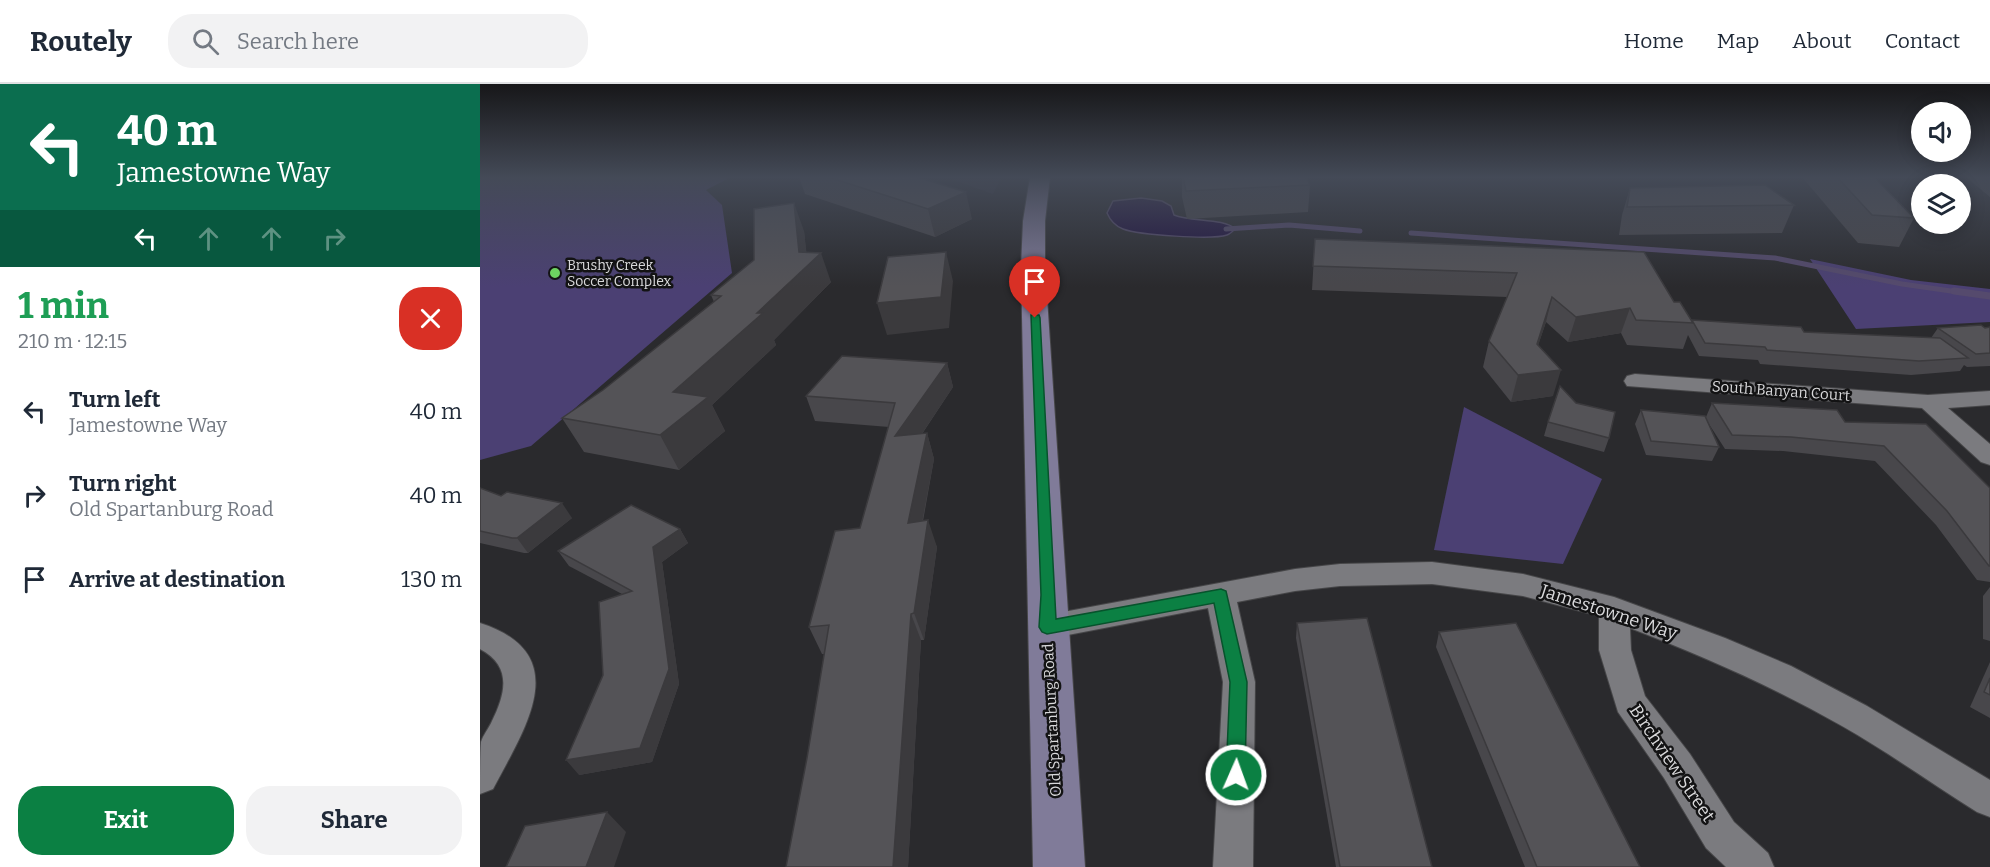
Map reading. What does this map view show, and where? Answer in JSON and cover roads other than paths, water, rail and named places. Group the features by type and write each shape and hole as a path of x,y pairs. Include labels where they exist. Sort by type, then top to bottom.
{"main road":[{"name":"Old Spartanburg Road","path":"1035,214 1033,267 1059,867"}],"street":[{"name":"South Banyan Court","path":"1635,381 1928,402 1990,398"},
{"path":"1928,402 1990,457"},
{"name":"Jamestowne Way","path":"1047,627 1295,580 1340,575 1432,573 1523,585 1614,609 1714,647 1779,676 1855,716 1990,800"},
{"path":"1221,595 1239,682 1233,867"},
{"name":"Birchview Street","path":"1614,609 1615,650 1630,702 1677,766 1720,835 1754,867"},
{"path":"480,635 500,644 516,658 521,672 519,699 480,777"}],"waterway":[{"path":"1226,229 1289,225 1360,231"},
{"path":"1411,233 1775,258 1902,284 1965,293"},
{"path":"1954,291 1990,296"}],"place":[{"name":"Brushy Creek Soccer Complex","path":"555,273"}]}
